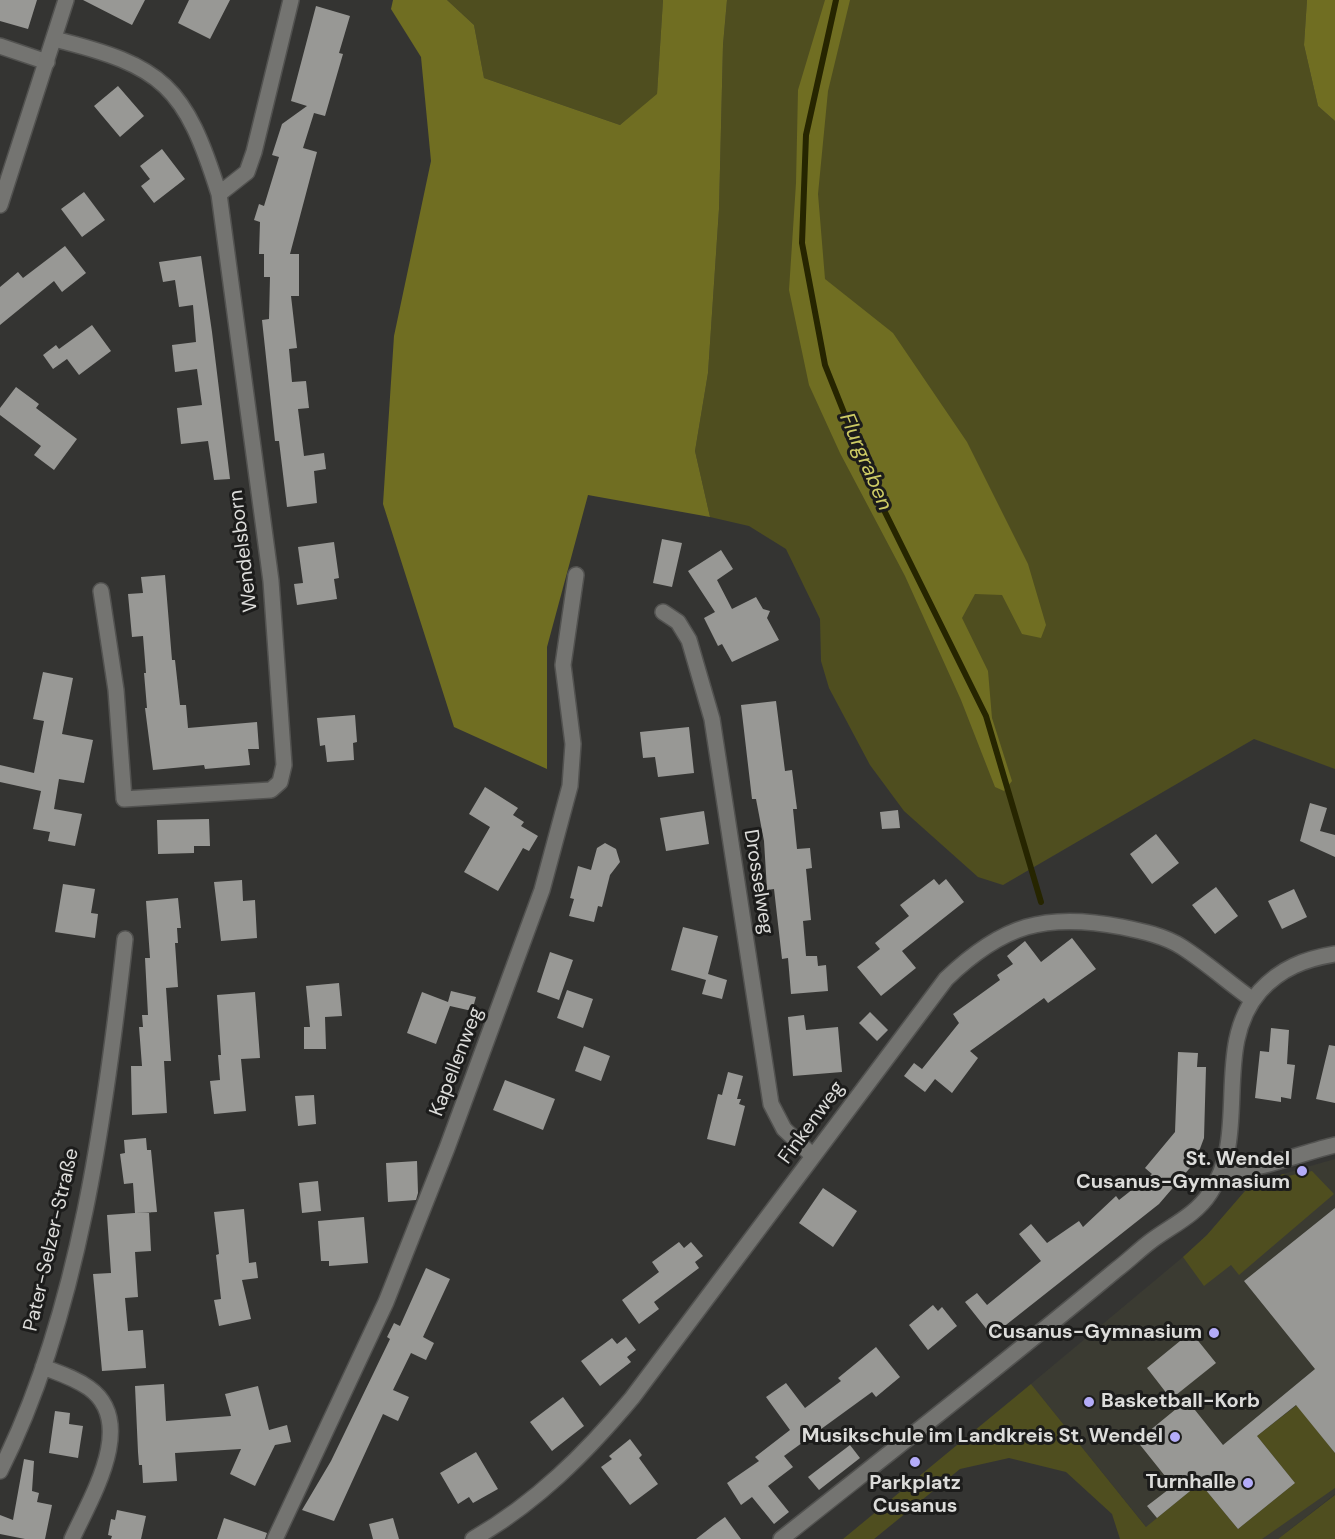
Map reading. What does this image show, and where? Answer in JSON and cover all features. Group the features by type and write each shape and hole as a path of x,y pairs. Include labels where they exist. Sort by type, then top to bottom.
{"street":[{"path":"0,205 66,0"},
{"path":"219,194 247,172 254,152 291,0"},
{"name":"Wendelsborn","path":"54,39 113,55 138,66 165,84 185,107 202,140 219,194 271,581 284,765 280,782 271,790 124,799 116,690 100,591"},
{"path":"0,46 47,62"},
{"name":"Kapellenweg","path":"275,1539 386,1302 447,1148 542,890 570,786 573,744 563,665 576,575"},
{"name":"Drosselweg","path":"663,612 678,622 689,640 712,719 771,1104 784,1129 813,1156"},
{"name":"Finkenweg","path":"473,1539 520,1509 593,1445 632,1398 946,979 990,941 1020,928 1060,920 1095,921 1144,931 1181,946 1252,1000"},
{"name":"Pater-Selzer-Straße","path":"0,1471 31,1403 43,1367 87,1200 125,939"},
{"path":"781,1539 1026,1346 1151,1241 1196,1210 1209,1196 1223,1169 1229,1134 1237,1037 1245,1011 1265,986 1294,964 1309,958 1335,954"},
{"path":"1223,1169 1248,1170 1335,1145"},
{"path":"43,1367 73,1378 92,1389 111,1423 109,1454 72,1539"}],"shaded area":[{"path":"393,0 447,0 474,25 484,78 620,125 657,94 663,0 727,0 723,45 719,209 708,373 695,451 710,517 588,495 547,647 547,769 454,727 383,504 394,336 431,161 421,57 391,9"},
{"path":"447,0 663,0 657,95 620,125 484,78 474,25"},
{"path":"727,0 1307,0 1304,45 1318,106 1335,121 1335,769 1254,739 1003,885 978,877 904,811 870,765 829,688 821,661 820,619 786,549 749,526 710,517 695,451 708,373 719,209 723,45"},
{"path":"825,0 850,0 828,91 818,194 825,279 893,333 967,442 1028,564 1046,625 1041,638 1022,634 1002,595 975,594 962,618 988,671 992,718 1012,781 1004,791 995,787 961,700 905,576 840,453 809,385 789,290 796,183 798,90"},
{"path":"1307,0 1335,0 1335,121 1318,106 1304,45"},
{"name":"Cusanus-Gymnasium","path":"1335,1159 1335,1494 1278,1539 1156,1539 1031,1384 1183,1257 1207,1235 1245,1191 1283,1174"},
{"path":"1312,1171 1334,1194 1239,1275 1231,1265 1204,1286 1183,1257 1207,1235 1245,1191 1283,1174 1288,1176"},
{"path":"1031,1384 1146,1527 1200,1483 1238,1529 1295,1483 1257,1436 1297,1405 1335,1453 1335,1488 1262,1539 1120,1539 1112,1514 1066,1472 1009,1458 960,1469 874,1539 843,1539"},
{"path":"1335,1495 1335,1539 1278,1539"}],"building":[{"path":"0,0 37,0 28,29 0,21"},
{"path":"83,0 145,0 132,25"},
{"path":"189,0 230,0 210,39 178,23"},
{"path":"316,6 350,16 339,53 343,54 325,116 314,113 303,148 317,152 290,254 299,254 299,296 291,296 297,348 289,349 292,382 306,381 309,408 298,409 304,456 324,453 326,469 314,471 317,503 287,507 279,441 275,441 262,320 269,319 270,277 264,277 264,254 259,254 260,222 254,220 259,204 264,206 279,157 272,155 282,124 307,106 291,101"},
{"path":"118,86 144,116 120,137 94,106"},
{"path":"162,149 185,179 154,203 141,186 150,179 140,166"},
{"path":"84,192 105,220 82,237 61,209"},
{"path":"65,246 86,273 62,292 54,281 0,325 0,287 18,272 23,278"},
{"path":"201,256 230,479 214,480 208,441 181,444 177,408 202,405 197,369 175,372 172,345 196,342 193,305 179,307 175,280 163,282 159,262"},
{"path":"92,325 111,351 79,375 67,359 53,369 43,355 56,345 59,349"},
{"path":"16,387 39,404 36,408 77,439 54,470 34,455 41,446 0,415 0,408"},
{"path":"662,539 682,543 672,587 653,583"},
{"path":"334,542 339,578 334,579 337,599 297,605 294,584 303,583 298,547"},
{"path":"721,550 733,569 717,580 732,609 756,597 763,609 770,611 767,618 779,640 732,662 722,644 718,646 704,618 715,612 688,571"},
{"path":"165,575 172,660 175,660 180,705 186,705 188,728 257,722 259,749 248,749 250,765 205,769 204,765 153,770 145,708 147,708 143,636 132,637 128,594 143,593 141,577"},
{"path":"43,672 73,678 62,734 93,740 84,783 59,779 54,809 82,814 75,846 48,841 50,832 33,829 41,791 0,782 0,765 34,773 44,721 33,719"},
{"path":"776,701 785,771 792,770 797,809 793,809 797,849 810,848 812,868 806,869 811,920 803,921 806,956 817,956 818,966 826,965 828,991 791,994 788,958 782,959 774,889 767,890 764,841 756,799 752,799 741,705"},
{"path":"355,715 357,742 353,743 354,760 327,762 325,745 320,746 317,718"},
{"path":"689,727 694,773 658,777 655,757 643,758 640,732"},
{"path":"485,787 518,808 513,815 524,822 521,826 538,836 529,851 523,848 498,891 464,872 490,827 469,814"},
{"path":"1310,803 1327,808 1320,831 1335,835 1335,857 1300,841"},
{"path":"898,810 900,828 882,829 880,812"},
{"path":"704,811 709,844 666,851 660,818"},
{"path":"209,819 210,846 194,846 194,853 158,854 157,820"},
{"path":"1156,834 1179,863 1152,884 1130,854"},
{"path":"605,843 616,849 620,862 610,875 602,907 598,906 594,922 569,916 574,899 570,898 578,866 591,870 597,848"},
{"path":"934,879 939,885 946,879 964,902 902,951 916,968 881,996 857,967 880,949 875,943 909,916 900,905"},
{"path":"242,880 243,901 255,900 257,938 221,941 214,882"},
{"path":"63,884 95,889 91,913 98,914 95,938 55,932"},
{"path":"1216,887 1238,916 1215,934 1192,905"},
{"path":"1294,889 1307,917 1282,929 1268,901"},
{"path":"178,898 181,928 177,928 178,943 175,943 178,987 166,988 171,1061 164,1061 167,1113 132,1115 131,1066 142,1066 139,1027 143,1027 142,1015 148,1015 145,958 150,958 146,901"},
{"path":"683,927 718,936 708,974 727,980 722,999 702,994 706,980 671,970"},
{"path":"1072,938 1096,969 1048,1003 1044,998 970,1051 978,1058 952,1093 935,1079 925,1092 904,1076 914,1063 922,1069 959,1023 953,1014 1000,980 997,975 1013,964 1007,956 1025,941 1041,962"},
{"path":"550,952 573,960 559,1000 537,992"},
{"path":"339,983 342,1016 325,1017 326,1049 304,1049 304,1027 310,1027 306,986"},
{"path":"567,990 593,999 583,1028 557,1018"},
{"path":"451,991 476,997 472,1011 450,1006 436,1044 407,1033 422,992 448,1002"},
{"path":"255,992 260,1058 241,1059 246,1111 214,1114 210,1081 220,1080 218,1055 221,1055 217,995"},
{"path":"870,1012 888,1030 877,1041 859,1023"},
{"path":"804,1015 806,1030 838,1027 842,1072 793,1076 788,1017"},
{"path":"1271,1028 1289,1030 1287,1064 1295,1065 1291,1099 1281,1097 1281,1102 1255,1098 1260,1051 1269,1052"},
{"path":"1329,1045 1335,1046 1335,1103 1316,1099"},
{"path":"584,1046 610,1056 601,1081 575,1071"},
{"path":"1178,1052 1198,1053 1197,1067 1206,1067 1204,1138 1195,1162 1159,1204 992,1336 965,1302 977,1293 987,1305 1041,1261 1019,1234 1031,1224 1047,1243 1079,1221 1083,1227 1116,1196 1119,1200 1152,1174 1145,1168 1175,1132"},
{"path":"728,1072 743,1076 737,1099 741,1099 739,1104 745,1106 735,1146 707,1139 718,1094 722,1095"},
{"path":"505,1080 555,1099 543,1130 493,1110"},
{"path":"314,1095 316,1124 298,1126 295,1096"},
{"path":"146,1138 147,1150 151,1150 157,1212 135,1213 133,1183 124,1184 120,1154 125,1153 124,1140"},
{"path":"417,1161 418,1193 416,1200 388,1202 386,1163"},
{"path":"318,1181 321,1211 302,1213 299,1183"},
{"path":"823,1188 857,1211 833,1247 799,1223"},
{"path":"1335,1208 1335,1453 1296,1405 1257,1436 1295,1483 1238,1529 1200,1483 1157,1518 1147,1506 1173,1486 1137,1441 1187,1400 1223,1445 1315,1369 1244,1281"},
{"path":"244,1209 249,1263 256,1262 258,1278 242,1280 251,1319 219,1326 214,1300 221,1299 214,1212"},
{"path":"149,1212 151,1251 135,1252 138,1297 125,1298 128,1331 143,1330 146,1368 102,1371 93,1274 111,1273 107,1215"},
{"path":"364,1217 368,1263 329,1266 329,1261 321,1261 318,1221"},
{"path":"679,1242 684,1248 691,1242 703,1256 695,1262 699,1268 654,1302 659,1309 639,1324 622,1300 659,1272 652,1262"},
{"path":"426,1268 450,1279 423,1337 434,1343 426,1360 411,1353 393,1390 409,1397 398,1421 383,1414 334,1521 302,1510 331,1461 390,1339 387,1337 394,1323 400,1326"},
{"path":"933,1305 938,1311 942,1307 957,1326 928,1350 909,1325"},
{"path":"1191,1332 1216,1363 1171,1399 1147,1368"},
{"path":"626,1337 636,1350 627,1357 631,1362 600,1386 581,1361 612,1338 617,1344"},
{"path":"876,1347 900,1377 876,1397 872,1392 784,1456 793,1467 768,1486 789,1512 774,1524 752,1497 741,1505 727,1483 759,1461 755,1457 790,1430 766,1397 786,1383 805,1408 841,1381 838,1378"},
{"path":"164,1384 166,1421 231,1416 225,1394 258,1386 269,1430 287,1425 291,1442 275,1445 255,1486 230,1474 241,1449 175,1453 177,1481 143,1483 142,1465 139,1465 135,1386"},
{"path":"563,1397 584,1426 552,1451 530,1422"},
{"path":"55,1411 70,1413 69,1424 83,1426 78,1458 49,1453"},
{"path":"630,1439 642,1455 639,1458 658,1484 630,1505 601,1467 612,1459 609,1456"},
{"path":"850,1445 860,1458 819,1490 808,1477"},
{"path":"476,1452 498,1489 473,1503 469,1497 458,1504 440,1473"},
{"path":"24,1459 34,1461 32,1491 39,1493 37,1502 52,1505 45,1539 25,1539 0,1534 0,1515 13,1520"},
{"path":"117,1510 146,1516 141,1539 111,1539 112,1536 108,1535 111,1519 115,1520"},
{"path":"725,1517 741,1539 696,1539 714,1525"},
{"path":"224,1518 267,1533 265,1539 217,1539"},
{"path":"393,1518 399,1539 373,1539 369,1524"}],"waterway":[{"name":"Flurgraben","path":"836,0 806,135 802,243 825,365 878,498 986,716 1041,902"}],"place":[{"name":"St. Wendel Cusanus-Gymnasium","path":"1302,1171"},
{"name":"Cusanus-Gymnasium","path":"1214,1333"},
{"name":"Basketball-Korb","path":"1089,1402"},
{"name":"Musikschule im Landkreis St. Wendel","path":"1175,1437"},
{"name":"Parkplatz Cusanus","path":"915,1462"},
{"name":"Turnhalle","path":"1248,1483"}]}
